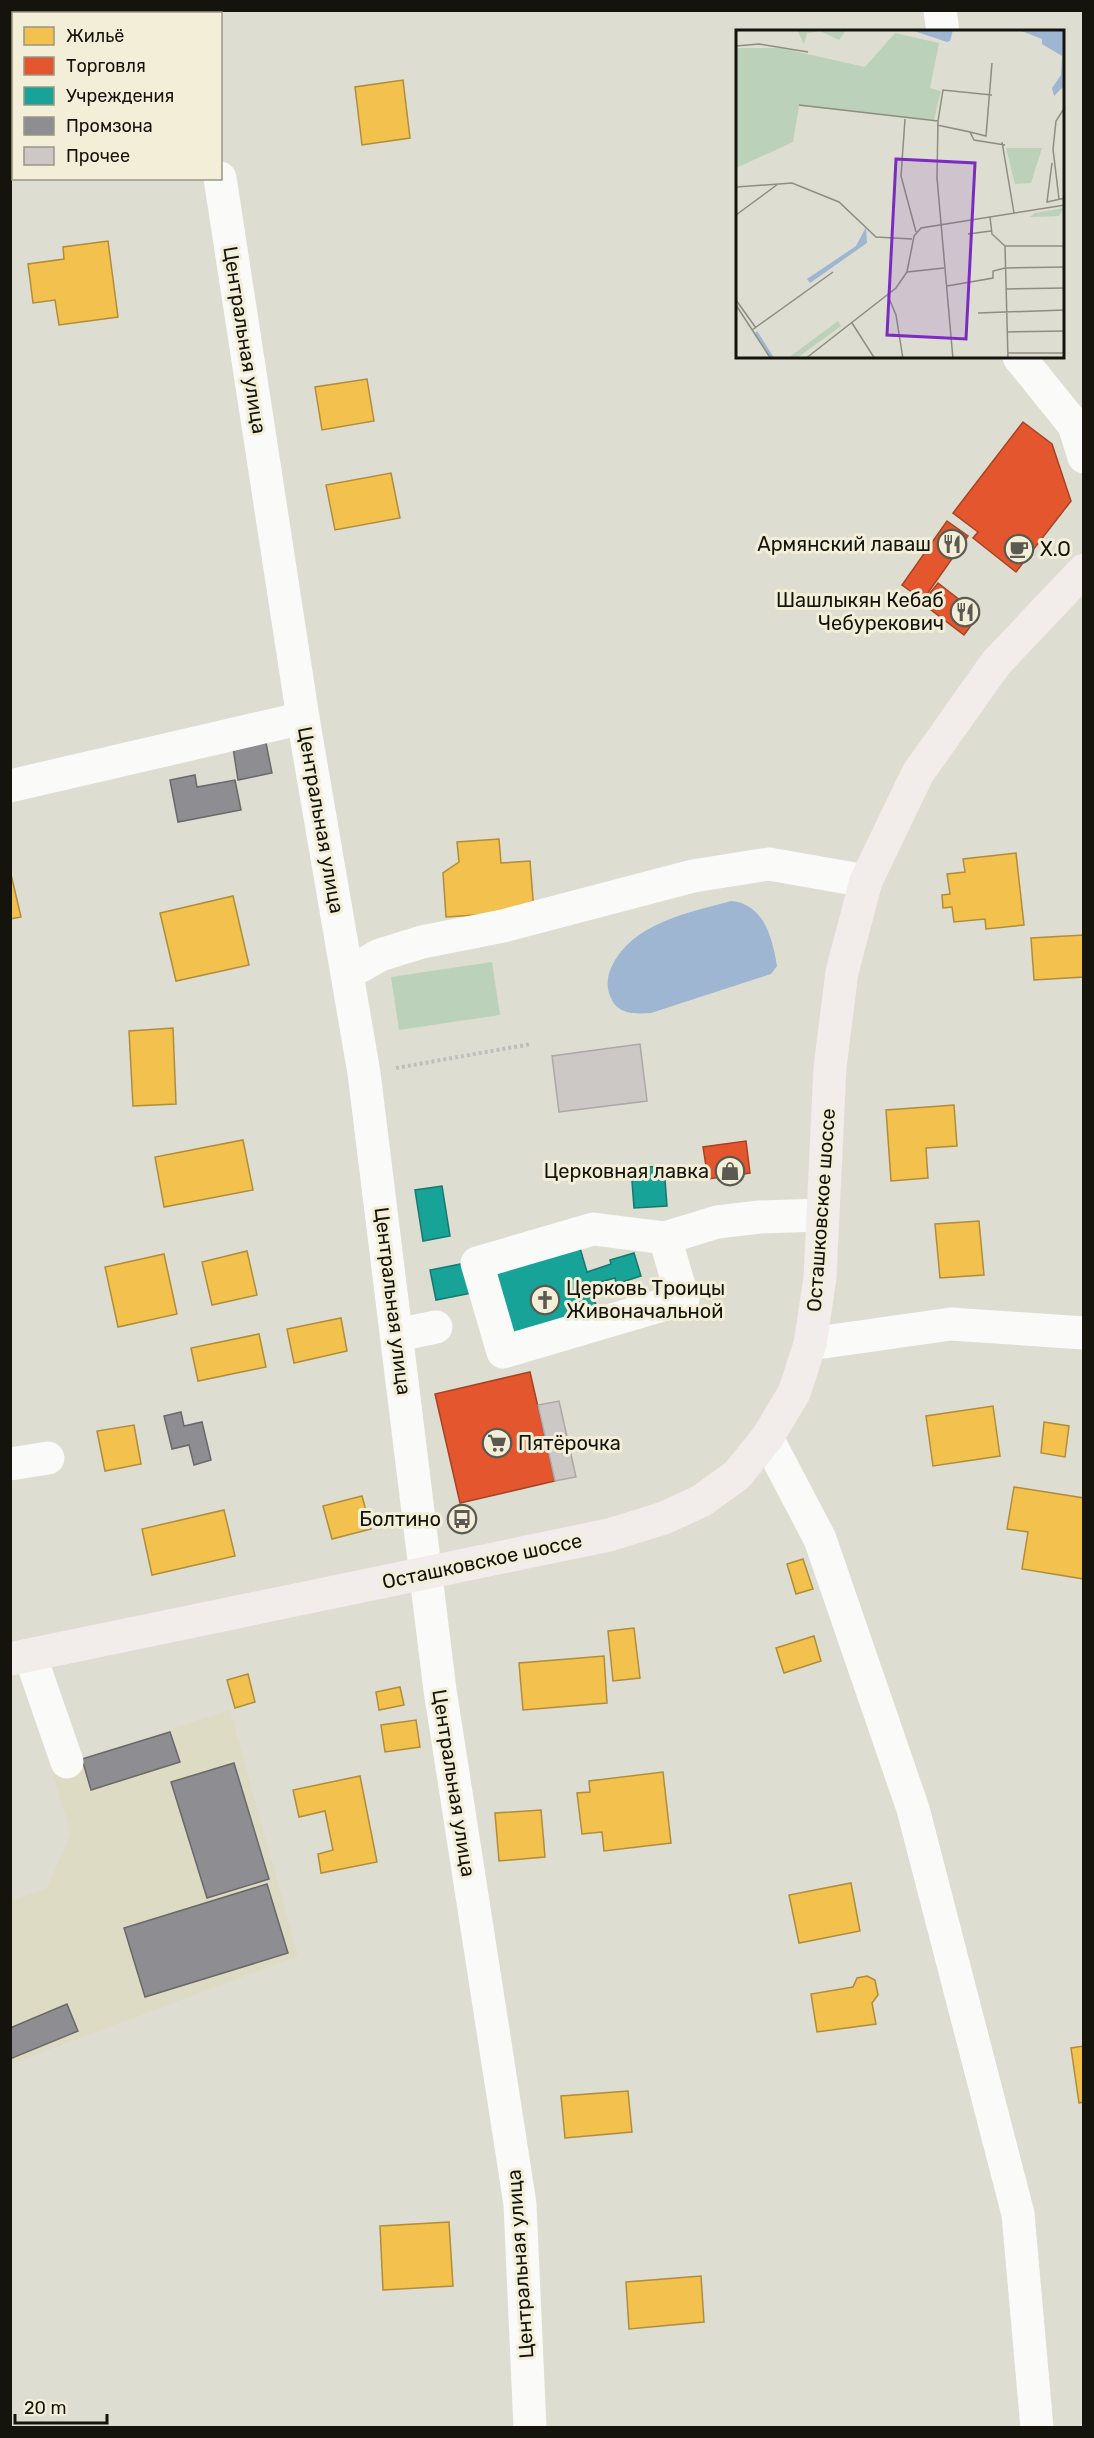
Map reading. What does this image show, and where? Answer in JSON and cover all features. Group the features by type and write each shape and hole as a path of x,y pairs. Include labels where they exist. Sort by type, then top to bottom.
{"main road":[{"name":"Осташковское шоссе","path":"20,1657 609,1535 664,1518 701,1501 737,1476 767,1438 794,1393 810,1344 820,1278 821,1215 830,1067 842,972 866,882 918,773 996,663 1083,570"}],"street":[{"path":"940,10 943,30"},
{"name":"Центральная улица","path":"220,180 303,718 364,1073 440,1690 519,2204 530,2427"},
{"path":"1020,358 1074,425 1083,457"},
{"path":"10,786 303,718"},
{"path":"348,974 380,955 422,942 502,926 693,876 769,864 866,882"},
{"path":"665,1238 683,1299 503,1352 477,1263 593,1229 665,1238 717,1222 760,1217 821,1215"},
{"path":"810,1344 951,1324 1083,1333"},
{"path":"397,1335 436,1327"},
{"path":"767,1438 820,1539 913,1809 1018,2214 1037,2427"},
{"path":"10,1464 48,1458"},
{"path":"20,1657 67,1762"}],"path":[{"path":"364,1073 531,1044"}],"shaded area":[{"path":"230,1710 298,1956 11,2064 11,1901 47,1888 71,1834 51,1768"}],"green space":[{"path":"492,962 500,1015 399,1030 391,977"}],"water":[{"path":"731,901 751,908 759,915 769,933 777,966 771,974 651,1013 628,1012 614,1004 608,990 609,975 620,953 632,940 662,922"}],"building: Жильё":[{"path":"10,10 118,10 118,12 12,12 12,53 10,53"},
{"path":"403,80 410,138 362,145 355,87"},
{"path":"108,241 118,317 59,325 55,300 33,303 28,264 64,259 63,247"},
{"path":"367,379 374,421 322,430 315,387"},
{"path":"391,473 400,518 335,530 326,485"},
{"path":"499,839 501,863 530,861 534,911 446,917 443,873 459,862 457,842"},
{"path":"1016,853 1024,925 986,929 985,919 954,922 952,907 943,908 942,895 950,894 947,874 965,872 963,859"},
{"path":"10,870 21,917 10,919"},
{"path":"233,896 249,965 176,981 160,913"},
{"path":"1084,935 1084,977 1034,980 1031,938"},
{"path":"173,1028 176,1104 133,1106 129,1031"},
{"path":"954,1105 957,1146 926,1148 928,1178 891,1181 886,1110"},
{"path":"243,1140 253,1190 164,1207 155,1157"},
{"path":"979,1221 984,1275 940,1278 935,1224"},
{"path":"247,1251 257,1295 212,1305 202,1262"},
{"path":"164,1254 177,1314 118,1327 105,1267"},
{"path":"341,1318 347,1351 294,1363 287,1329"},
{"path":"259,1334 266,1367 198,1381 191,1348"},
{"path":"993,1406 1000,1456 933,1466 926,1416"},
{"path":"1044,1422 1069,1426 1065,1457 1041,1453"},
{"path":"134,1425 141,1464 105,1471 97,1431"},
{"path":"1014,1487 1084,1498 1084,1579 1022,1569 1028,1532 1007,1529"},
{"path":"362,1496 371,1529 332,1539 323,1506"},
{"path":"224,1510 235,1556 152,1575 142,1529"},
{"path":"803,1559 813,1589 796,1594 787,1564"},
{"path":"634,1628 640,1678 613,1681 608,1631"},
{"path":"814,1636 821,1661 784,1673 776,1648"},
{"path":"604,1656 607,1703 523,1710 519,1663"},
{"path":"248,1674 255,1702 235,1708 227,1680"},
{"path":"400,1687 404,1705 379,1710 376,1692"},
{"path":"416,1720 420,1747 385,1752 381,1725"},
{"path":"663,1772 671,1843 604,1851 602,1832 582,1834 577,1793 590,1792 589,1781"},
{"path":"360,1776 377,1862 321,1873 318,1854 333,1850 325,1811 299,1817 293,1790"},
{"path":"541,1810 545,1857 499,1861 495,1813"},
{"path":"851,1883 860,1931 799,1943 789,1895"},
{"path":"867,1976 875,1980 878,1995 872,2003 876,2024 817,2032 811,1994 853,1987 857,1978"},
{"path":"1084,2046 1084,2102 1079,2103 1071,2048"},
{"path":"628,2091 632,2132 565,2138 561,2096"},
{"path":"449,2222 453,2286 383,2290 380,2226"},
{"path":"701,2276 704,2322 629,2329 626,2282"}],"building: Торговля":[{"path":"1023,422 1052,444 1071,501 1016,572 973,538 978,532 953,513"},
{"path":"947,521 968,536 923,600 902,585"},
{"path":"938,583 979,615 964,635 922,603"},
{"path":"746,1141 750,1173 708,1179 703,1147"},
{"name":"Пятёрочка","path":"530,1372 555,1481 460,1503 435,1394"}],"building: Учреждения":[{"path":"664,1166 667,1206 634,1208 631,1168"},
{"path":"442,1186 450,1236 423,1241 415,1190"},
{"name":"Церковь Троицы Живоначальной","path":"578,1241 587,1272 611,1264 610,1260 634,1253 641,1276 616,1284 615,1278 590,1285 599,1315 508,1343 486,1268"},
{"path":"466,1263 472,1293 436,1300 430,1270"}],"building: Промзона":[{"path":"266,743 272,773 238,780 233,748"},
{"path":"195,775 197,787 235,780 241,810 178,822 170,780"},
{"path":"181,1412 184,1426 202,1422 211,1460 194,1465 189,1445 172,1449 164,1416"},
{"path":"170,1732 180,1762 91,1790 82,1759"},
{"path":"234,1763 269,1879 207,1898 171,1782"},
{"path":"267,1884 288,1953 145,1997 124,1928"},
{"path":"67,2004 78,2031 10,2059 10,2028"}],"building: Прочее":[{"path":"640,1044 647,1101 559,1112 552,1056"},
{"path":"559,1401 576,1477 555,1481 538,1405"}],"place":[{"name":"Армянский лаваш","path":"952,544"},
{"name":"X.O","path":"1019,549"},
{"name":"Шашлыкян Кебаб Чебурекович","path":"965,612"},
{"name":"Церковная лавка","path":"730,1171"},
{"name":"Церковь Троицы Живоначальной","path":"545,1300"},
{"name":"Пятёрочка","path":"497,1443"},
{"name":"Болтино","path":"462,1519"}]}
